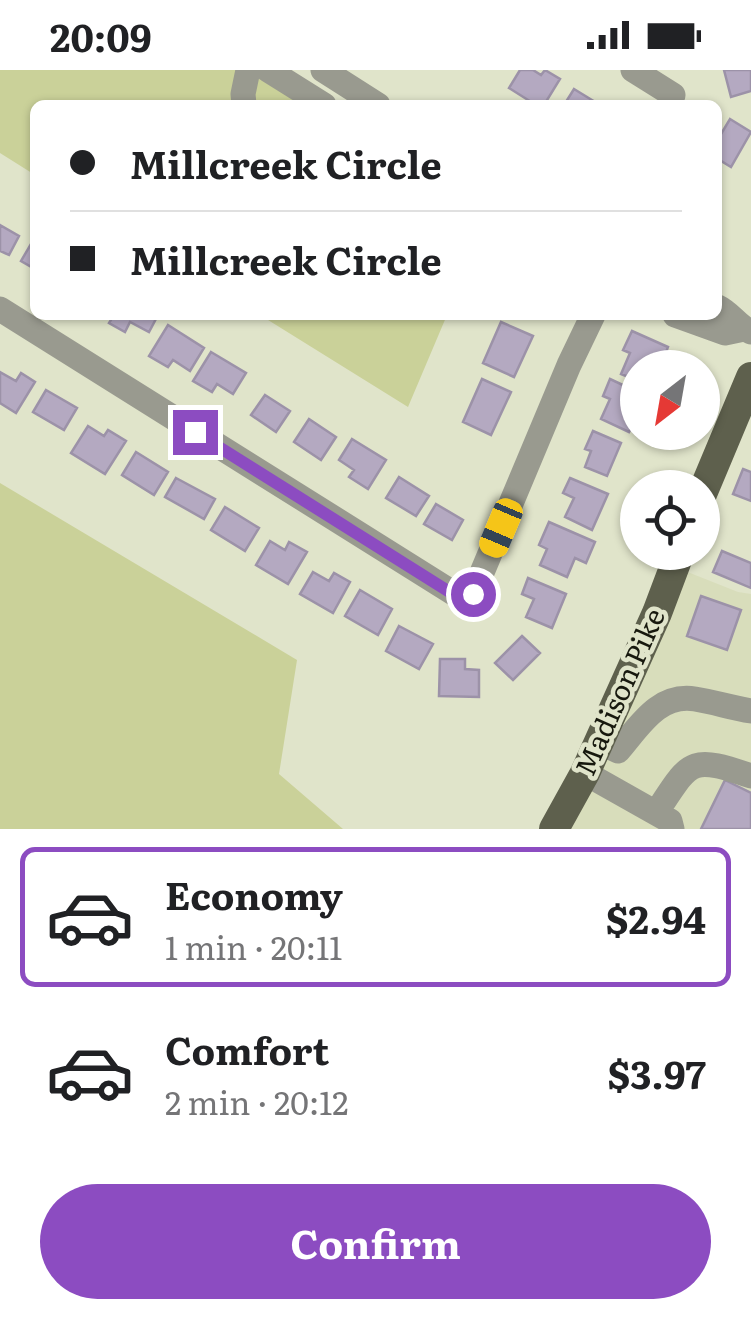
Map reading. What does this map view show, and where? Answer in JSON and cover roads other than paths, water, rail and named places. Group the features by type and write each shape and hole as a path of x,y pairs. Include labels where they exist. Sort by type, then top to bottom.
{"main road":[{"path":"712,470 751,376"},
{"name":"Madison Pike","path":"554,829 585,773 673,570"}],"street":[{"path":"244,100 248,70"},
{"path":"268,70 316,100"},
{"path":"323,70 370,100"},
{"path":"633,70 673,95"},
{"path":"0,309 466,601 473,594 592,320"},
{"path":"722,309 747,330"},
{"path":"688,320 725,334 747,330"},
{"path":"598,742 618,751 653,710 668,700 691,698 751,711"},
{"path":"585,773 664,821 680,776 690,767 704,763 720,765 751,776"}]}
